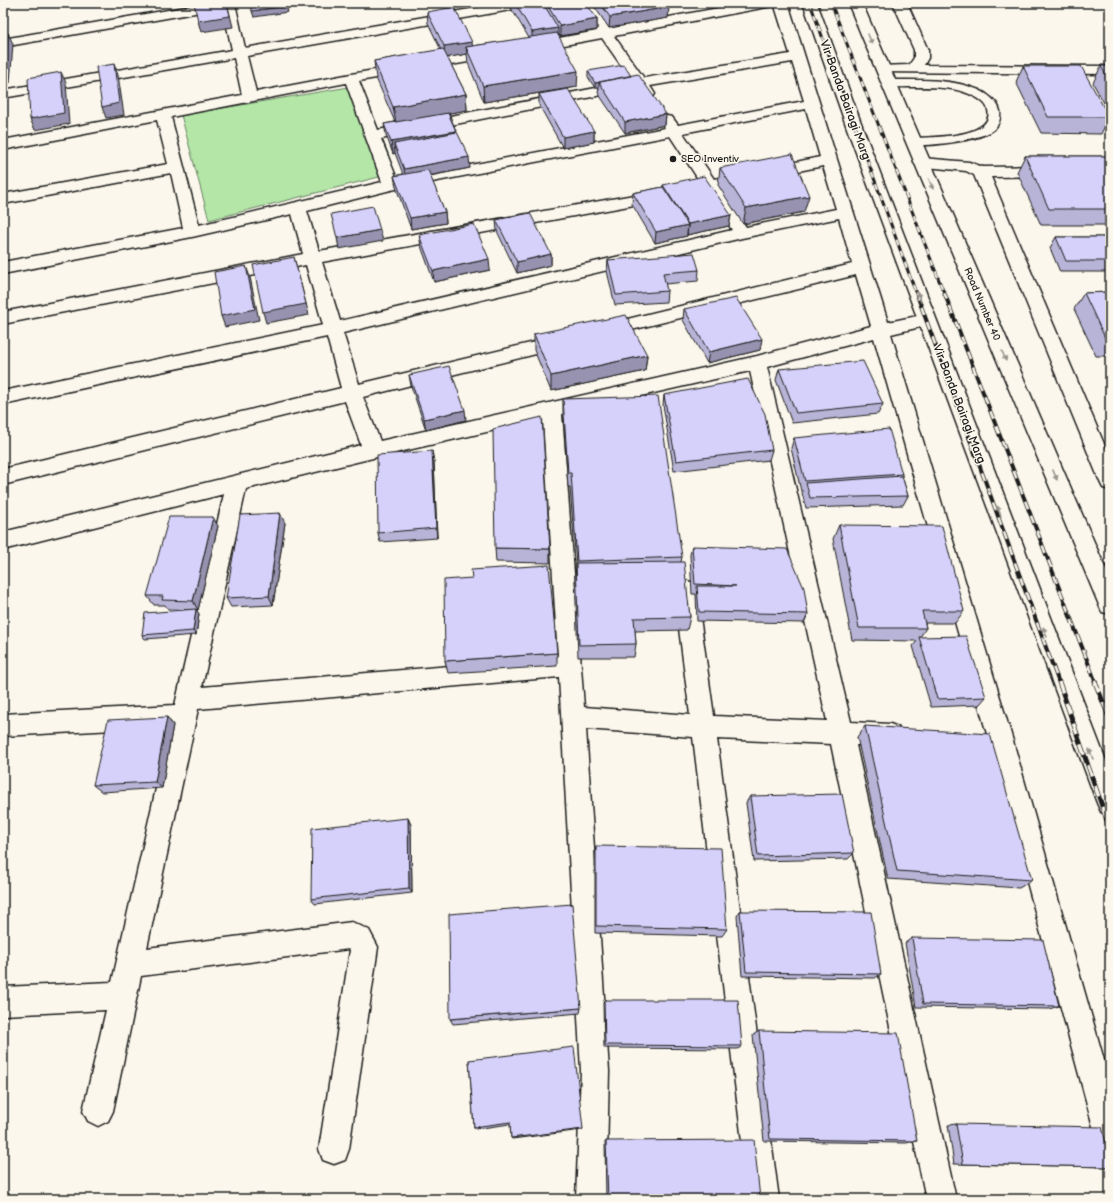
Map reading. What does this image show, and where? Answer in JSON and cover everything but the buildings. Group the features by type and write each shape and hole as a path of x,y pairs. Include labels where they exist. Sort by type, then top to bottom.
{"street":[{"path":"3,43 229,3 250,98"},
{"path":"3,94 528,3"},
{"path":"584,3 675,131 742,234"},
{"path":"3,144 163,116 352,78 515,50 768,3"},
{"path":"781,3 881,330 990,740 1110,1134"},
{"name":"Vir Banda Bairagi Marg","path":"810,3 858,139 1110,803"},
{"name":"Road Number 40","path":"855,3 1110,605"},
{"path":"900,3 921,50 922,57 913,69"},
{"path":"373,136 641,82 797,57"},
{"path":"886,76 913,69 1110,70"},
{"path":"352,78 391,185"},
{"path":"3,268 192,232 391,185 812,104"},
{"path":"163,116 177,167 192,232"},
{"path":"3,318 312,258 645,198 828,160"},
{"path":"922,163 969,167 981,172 1064,171"},
{"path":"3,199 177,167"},
{"path":"981,172 1110,482"},
{"path":"298,208 352,392 373,450"},
{"path":"3,398 334,329 742,234 844,212"},
{"path":"3,477 861,268"},
{"path":"3,541 373,450 552,410 658,397 757,363 881,330 927,320"},
{"path":"757,363 841,732 941,1199"},
{"path":"552,410 570,666 595,1071 591,1199"},
{"path":"98,1111 186,707 237,484"},
{"path":"681,564 704,727 764,1199"},
{"path":"3,725 570,666"},
{"path":"573,717 704,727 910,736"},
{"path":"131,964 352,935 359,940 364,947 334,1149"},
{"path":"3,1001 124,994"}],"lane":[{"path":"886,76 967,90 979,95 993,107 996,115 994,122 990,128 982,133 973,136 914,142"}],"green space":[{"path":"361,85 389,156 390,177 379,177 209,220 181,115"}],"railway":[{"path":"810,3 916,293"},
{"path":"831,3 944,293"},
{"path":"916,292 1059,683"},
{"path":"944,292 1096,683"},
{"path":"1059,682 1110,829"},
{"path":"1095,682 1110,719"}],"place":[{"name":"SEO Inventiv","path":"673,159"}]}
